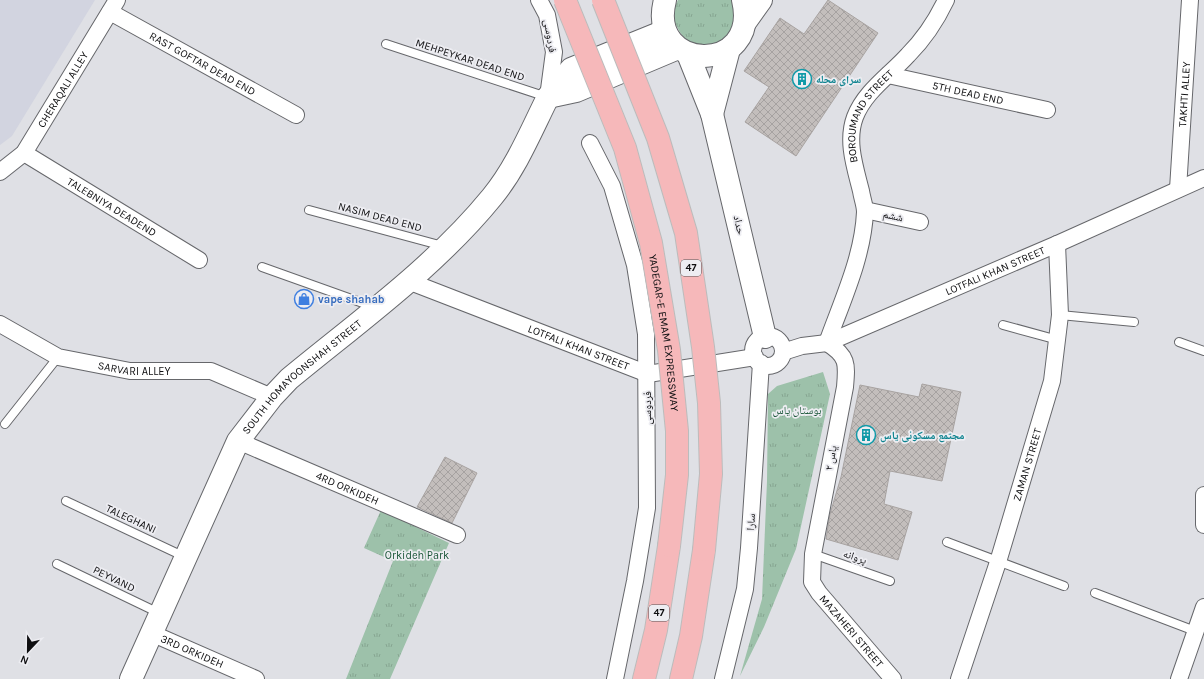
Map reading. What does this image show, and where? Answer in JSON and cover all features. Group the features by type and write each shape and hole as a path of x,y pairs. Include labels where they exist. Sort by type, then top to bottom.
{"highway":[{"name":"YADEGAR-E EMAM EXPRESSWAY","path":"565,0 625,148 651,243 669,350 677,431 677,475 669,546 656,630 644,679"},
{"name":"47","path":"603,0 658,138 686,233 703,347 708,403 711,474 704,550 691,636 681,679"}],"street":[{"name":"فردوسی","path":"539,0 547,15 554,52 548,97"},
{"path":"743,0 746,21"},
{"path":"712,114 729,49 743,32 746,21 761,0"},
{"name":"BOROUMAND STREET","path":"827,343 859,254 865,210 854,165 851,132 860,107 869,93 926,35 946,0"},
{"name":"TAKHTI ALLEY","path":"1178,189 1190,0"},
{"path":"662,3 662,20 665,31"},
{"name":"RAST GOFTAR DEAD END","path":"114,6 296,115"},
{"name":"CHERAQALI ALLEY","path":"0,172 24,153 114,6"},
{"name":"SOUTH HOMAYOONSHAH STREET","path":"131,679 238,441 272,397 289,379 408,280 445,246 492,197 512,168 548,97 571,69 665,31"},
{"name":"حداد","path":"665,31 683,51 712,114 765,337"},
{"path":"548,97 576,91 683,51 709,57 729,49"},
{"name":"5TH DEAD END","path":"888,75 1047,110"},
{"name":"فردوسی","path":"590,143 612,186 635,265 646,334 648,374 647,508 635,581 615,679"},
{"name":"TALEBNIYA DEADEND","path":"24,153 199,260"},
{"name":"LOTFALI KHAN STREET","path":"783,352 802,346 827,343 1057,244 1204,178"},
{"name":"ششم","path":"865,210 920,222"},
{"name":"ZAMAN STREET","path":"959,679 998,562 1052,381 1060,315 1057,244"},
{"name":"LOTFALI KHAN STREET","path":"408,280 648,374"},
{"name":"SARVARI ALLEY","path":"0,324 58,357 130,371 211,371 272,397"},
{"path":"772,336 779,340 783,352 779,361 775,364 766,365 758,360 754,353 756,343 765,337 772,336"},
{"name":"یاس ۲","path":"812,582 813,554 845,387 846,370 844,357 838,350 827,343"},
{"path":"648,374 758,360"},
{"name":"سارا","path":"723,679 745,589 749,548 758,360"},
{"name":"4RD ORKIDEH","path":"238,441 458,535"},
{"path":"1204,495 1204,525"},
{"name":"MAZAHERI STREET","path":"812,582 893,679"},
{"path":"1179,679 1204,606"},
{"name":"3RD ORKIDEH","path":"151,633 256,679"}],"lane":[{"name":"MEHPEYKAR DEAD END","path":"386,44 548,97"},
{"name":"NASIM DEAD END","path":"309,210 445,246"},
{"path":"262,267 376,308"},
{"path":"1060,315 1134,322"},
{"path":"1003,324 1058,340"},
{"path":"1178,342 1204,351"},
{"path":"5,424 58,357"},
{"name":"TALEGHANI","path":"66,501 186,558"},
{"path":"947,542 1064,586"},
{"name":"پروانه","path":"813,554 890,581"},
{"name":"PEYVAND","path":"57,564 161,614"},
{"path":"1095,593 1195,631"}],"shaded area":[{"path":"0,0 95,0 12,136 0,145"}],"green space":[{"path":"678,0 732,0 735,15 732,27 726,37 717,44 706,46 695,45 685,38 675,24 674,20 675,6"},
{"name":"بوستان یاس","path":"823,372 830,394 796,549 764,627 740,676 762,599 767,481 768,394 777,386"},
{"name":"Orkideh Park","path":"381,510 449,543 390,679 346,679 393,561 364,548"}],"building":[{"name":"سرای محله","path":"828,0 878,33 796,156 745,122 769,87 744,71 780,18 804,34"},
{"path":"922,384 961,392 942,481 890,471 884,504 912,512 898,560 826,539 830,514 841,477 860,385 919,397"},
{"path":"445,457 477,473 452,523 417,507"}],"place":[{"name":"سرای محله","path":"802,79"},
{"name":"vape shahab","path":"304,299"},
{"name":"مجتمع مسکونی یاس","path":"866,435"}]}
